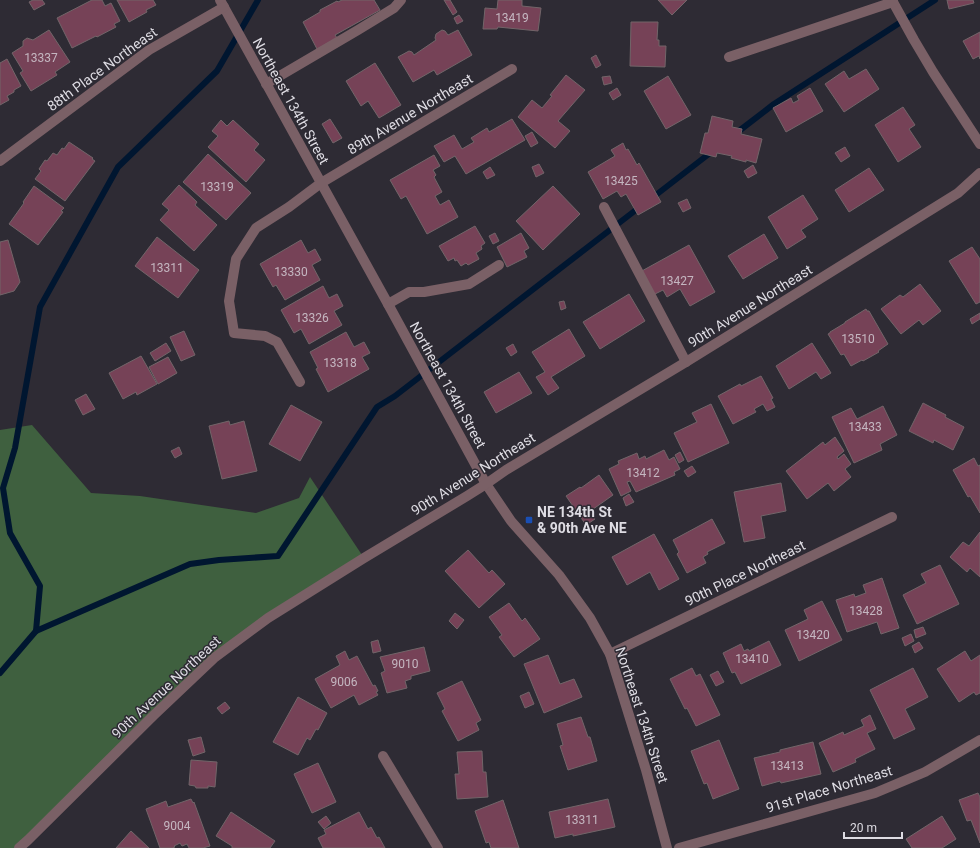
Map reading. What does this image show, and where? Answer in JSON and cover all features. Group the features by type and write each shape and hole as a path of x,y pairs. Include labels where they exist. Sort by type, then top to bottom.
{"street":[{"path":"266,84 394,8 401,0"},
{"path":"729,57 893,1 933,72 980,144"},
{"name":"Northeast 134th Street","path":"222,3 486,484 511,521 559,575 590,618 610,654 644,763 666,848"},
{"name":"88th Place Northeast","path":"0,161 149,50 222,3"},
{"name":"89th Avenue Northeast","path":"300,382 277,342 265,336 234,333 229,301 236,259 256,228 289,207 321,183 512,69"},
{"name":"90th Avenue Northeast","path":"19,848 214,658 268,618 486,484 506,470 686,362 958,193 980,173"},
{"path":"604,207 686,362"},
{"path":"388,304 409,292 424,292 469,284 499,265"},
{"name":"90th Place Northeast","path":"610,654 892,517"},
{"name":"91st Place Northeast","path":"679,848 875,793 925,772 980,740"},
{"path":"383,756 438,848"}],"green space":[{"path":"32,425 91,493 140,496 256,513 299,498 310,477 364,558 214,658 19,848 0,848 0,430"}],"building":[{"path":"33,0 42,0 45,4 34,10 29,2"},
{"path":"92,0 102,0 105,6 111,3 120,21 114,24 116,27 72,48 57,18"},
{"path":"117,0 153,0 156,5 129,22"},
{"path":"342,0 374,0 380,10 335,35 337,38 317,49 303,22 320,12 320,10"},
{"path":"444,0 450,0 457,12 453,15"},
{"path":"498,0 522,0 522,6 541,8 538,31 498,27 497,29 483,29 485,8 497,9"},
{"path":"658,0 687,0 672,15"},
{"path":"947,0 973,0 974,3 949,9"},
{"path":"459,15 463,21 457,24 454,18"},
{"path":"631,22 658,22 657,40 659,40 659,46 666,46 665,67 630,66"},
{"path":"49,30 70,62 55,72 57,75 31,91 20,73 23,71 12,53 23,46 23,41 27,38 33,40"},
{"path":"442,30 448,35 458,30 472,55 437,75 434,70 413,82 398,57 409,51 414,55 436,40 436,34"},
{"path":"980,32 980,59 979,56 973,59 963,41"},
{"path":"596,55 601,65 596,68 591,58"},
{"path":"7,59 21,86 7,96 9,100 0,105 0,63"},
{"path":"375,63 401,105 379,118 368,101 361,106 346,81"},
{"path":"866,69 879,89 844,112 825,84 844,71 849,79"},
{"path":"566,75 585,90 558,121 570,131 555,148 518,117 532,100 542,108"},
{"path":"610,76 612,83 604,85 602,77"},
{"path":"668,76 691,115 666,129 644,91"},
{"path":"617,88 621,95 613,100 609,93"},
{"path":"810,88 823,111 786,132 773,108 791,98 793,103 799,100 797,96"},
{"path":"903,107 915,125 909,129 921,147 898,162 875,125"},
{"path":"712,116 733,121 732,127 742,129 741,134 762,139 756,163 746,160 746,162 731,158 732,156 717,153 716,157 700,153 705,133 708,133"},
{"path":"330,119 342,138 333,143 322,124"},
{"path":"512,119 525,140 466,174 455,156 444,162 434,146 454,135 462,149 474,142 471,138 487,128 489,132"},
{"path":"221,120 227,126 233,120 259,144 254,150 265,160 246,182 208,147 218,136 212,131"},
{"path":"532,132 538,143 531,147 525,136"},
{"path":"69,142 93,158 92,159 95,161 65,201 35,179 41,171 39,169 45,160 47,161 53,153 57,155"},
{"path":"623,143 626,150 628,149 637,165 639,163 661,202 638,215 626,194 621,197 617,191 603,199 588,172 615,156 611,150"},
{"path":"845,147 850,156 841,162 835,153"},
{"path":"208,154 251,193 226,220 183,182"},
{"path":"434,155 440,166 433,170 436,175 434,177 442,192 435,196 440,205 449,200 458,217 427,234 406,196 401,199 390,180"},
{"path":"539,164 544,173 536,177 532,167"},
{"path":"753,165 757,173 748,178 744,171"},
{"path":"490,167 495,175 487,179 483,172"},
{"path":"869,168 884,190 849,212 835,190"},
{"path":"179,185 197,202 195,205 217,225 194,251 160,220 169,210 162,204"},
{"path":"34,186 64,208 61,211 63,212 38,245 9,224"},
{"path":"553,186 580,214 543,250 516,221"},
{"path":"803,195 818,219 801,230 806,237 787,249 768,217"},
{"path":"687,199 691,208 683,212 678,203"},
{"path":"475,226 485,243 481,246 482,249 476,253 479,259 468,265 466,263 461,266 457,260 455,261 454,258 448,261 439,246"},
{"path":"495,233 499,241 493,244 489,236"},
{"path":"521,233 529,248 524,251 527,257 507,267 497,247"},
{"path":"764,234 778,258 743,279 728,256"},
{"path":"157,237 199,270 178,298 135,266"},
{"path":"8,240 20,282 14,291 0,295 0,242"},
{"path":"301,240 308,253 315,249 321,260 312,265 320,280 285,300 276,285 273,287 260,264"},
{"path":"689,245 715,292 690,306 680,289 667,297 663,290 653,295 640,272"},
{"path":"972,247 980,259 980,302 976,304 949,261"},
{"path":"920,284 941,311 923,325 919,320 901,334 881,309 900,295 903,297"},
{"path":"323,286 329,298 337,294 343,306 334,311 342,325 309,344 301,329 294,333 281,310"},
{"path":"629,294 645,321 600,349 583,322"},
{"path":"564,301 566,308 561,310 559,302"},
{"path":"866,309 869,311 888,344 878,351 879,352 851,366 844,354 841,355 828,334"},
{"path":"980,313 980,319 972,324 970,319"},
{"path":"569,329 585,356 551,377 559,388 548,395 536,377 545,372 532,352"},
{"path":"184,331 195,355 181,361 170,337"},
{"path":"346,332 354,347 364,342 370,353 362,357 369,369 328,392 316,369 318,368 310,352"},
{"path":"166,343 171,351 155,361 150,353"},
{"path":"812,343 831,373 821,379 816,372 789,389 776,366"},
{"path":"513,344 517,352 511,356 506,348"},
{"path":"141,356 157,384 137,395 136,392 123,399 109,373"},
{"path":"168,357 177,373 158,384 149,367"},
{"path":"519,372 532,393 496,413 484,392"},
{"path":"761,376 773,398 771,399 775,407 767,411 763,404 754,409 756,412 733,424 718,396 740,384 741,386"},
{"path":"86,394 95,409 83,415 75,400"},
{"path":"923,403 946,415 945,417 964,427 953,450 934,440 933,443 909,431"},
{"path":"711,404 729,443 688,462 674,433 697,422 692,413"},
{"path":"291,405 322,422 300,461 269,444"},
{"path":"883,406 897,435 880,444 882,450 854,463 832,417 851,408 857,419"},
{"path":"229,421 230,425 244,421 257,471 222,479 209,426"},
{"path":"835,437 844,451 837,457 838,459 844,454 851,464 845,469 851,477 834,491 828,483 807,499 786,471 823,442 825,445"},
{"path":"179,447 182,454 175,458 171,451"},
{"path":"664,450 669,460 674,457 680,469 674,472 675,475 636,492 630,481 627,482 631,491 621,496 609,469 619,464 618,461 637,453 639,459 645,456 646,459"},
{"path":"680,452 684,460 679,463 675,455"},
{"path":"974,458 978,466 980,465 980,513 970,496 968,497 953,470"},
{"path":"692,466 696,472 688,477 684,471"},
{"path":"599,475 613,495 589,512 595,519 586,525 566,496 580,487 581,488"},
{"path":"781,483 786,511 761,516 765,538 744,542 734,492"},
{"path":"629,494 634,502 626,506 623,498"},
{"path":"712,519 725,543 707,552 708,554 703,557 706,563 687,573 677,554 679,552 673,540"},
{"path":"980,532 980,577 970,568 967,572 950,557 963,542 969,546"},
{"path":"654,534 679,579 659,590 650,572 627,585 612,557"},
{"path":"468,550 489,573 492,570 505,584 479,608 445,571"},
{"path":"940,565 959,604 917,624 903,595 926,583 921,574"},
{"path":"882,578 899,628 881,634 877,622 847,632 836,600 854,594 855,597 866,593 863,585"},
{"path":"822,601 842,640 799,661 785,630 808,619 804,610"},
{"path":"509,603 522,621 525,618 540,639 514,657 499,637 502,635 489,617"},
{"path":"455,613 464,620 457,629 449,621"},
{"path":"923,627 926,634 916,638 914,630"},
{"path":"911,634 914,641 905,646 902,638"},
{"path":"378,640 381,651 373,653 371,642"},
{"path":"769,641 781,665 741,684 735,672 732,673 723,653 741,644 744,651 748,649 749,651"},
{"path":"919,642 923,648 915,653 912,646"},
{"path":"424,647 430,671 411,676 411,679 405,681 407,688 387,693 381,673 385,671 380,657"},
{"path":"345,651 349,660 357,656 373,686 375,685 378,695 359,705 354,695 331,708 315,679 340,665 336,656"},
{"path":"965,651 971,661 980,655 980,693 976,695 974,692 959,702 937,669"},
{"path":"548,655 560,684 574,679 582,697 544,713 524,664"},
{"path":"692,668 696,676 700,674 720,715 696,726 687,708 685,709 670,679"},
{"path":"913,668 928,697 905,709 915,729 894,739 870,690"},
{"path":"718,671 724,682 716,686 710,675"},
{"path":"462,681 481,720 476,723 479,730 458,741 442,711 445,709 437,693"},
{"path":"529,692 534,704 525,708 520,696"},
{"path":"298,697 327,713 318,730 316,729 310,740 307,738 298,755 273,742"},
{"path":"225,702 230,708 222,714 217,708"},
{"path":"870,715 876,729 867,733 875,749 855,759 856,762 833,772 819,743 843,732 844,735 864,726 861,720"},
{"path":"581,717 588,737 590,737 597,761 568,770 560,746 563,745 557,724"},
{"path":"201,737 205,752 193,756 188,740"},
{"path":"719,740 739,789 713,799 707,783 704,784 691,751"},
{"path":"813,742 821,774 781,783 780,781 762,786 754,758"},
{"path":"482,751 483,772 486,772 488,797 457,799 455,774 459,774 457,752"},
{"path":"191,760 217,762 215,787 208,786 208,788 196,788 195,786 189,785"},
{"path":"318,763 336,802 312,813 294,774"},
{"path":"978,793 980,797 980,843 971,820 967,821 959,800"},
{"path":"191,799 193,803 194,802 210,846 203,848 189,848 187,844 182,846 180,843 172,848 160,848 146,809 166,801 168,807"},
{"path":"608,799 615,827 573,836 573,834 555,838 549,812"},
{"path":"503,800 519,848 491,848 489,842 486,843 475,811"},
{"path":"231,812 275,841 270,848 232,848 232,846 216,836"},
{"path":"359,812 368,829 371,827 385,848 323,848 318,838 326,834 324,830"},
{"path":"326,816 331,823 324,829 318,822"},
{"path":"942,816 956,839 942,848 912,848 906,839"},
{"path":"131,831 149,848 116,848"}],"waterway":[{"path":"36,631 40,586 10,533 3,488 15,448 40,307 118,167 217,71 258,0"},
{"path":"735,134 774,104 935,0"},
{"path":"652,198 714,150"},
{"path":"0,673 36,631 190,564 219,560 278,556 377,407 395,396 641,206"}],"place":[{"name":"NE 134th St & 90th Ave NE","path":"529,520"}]}
